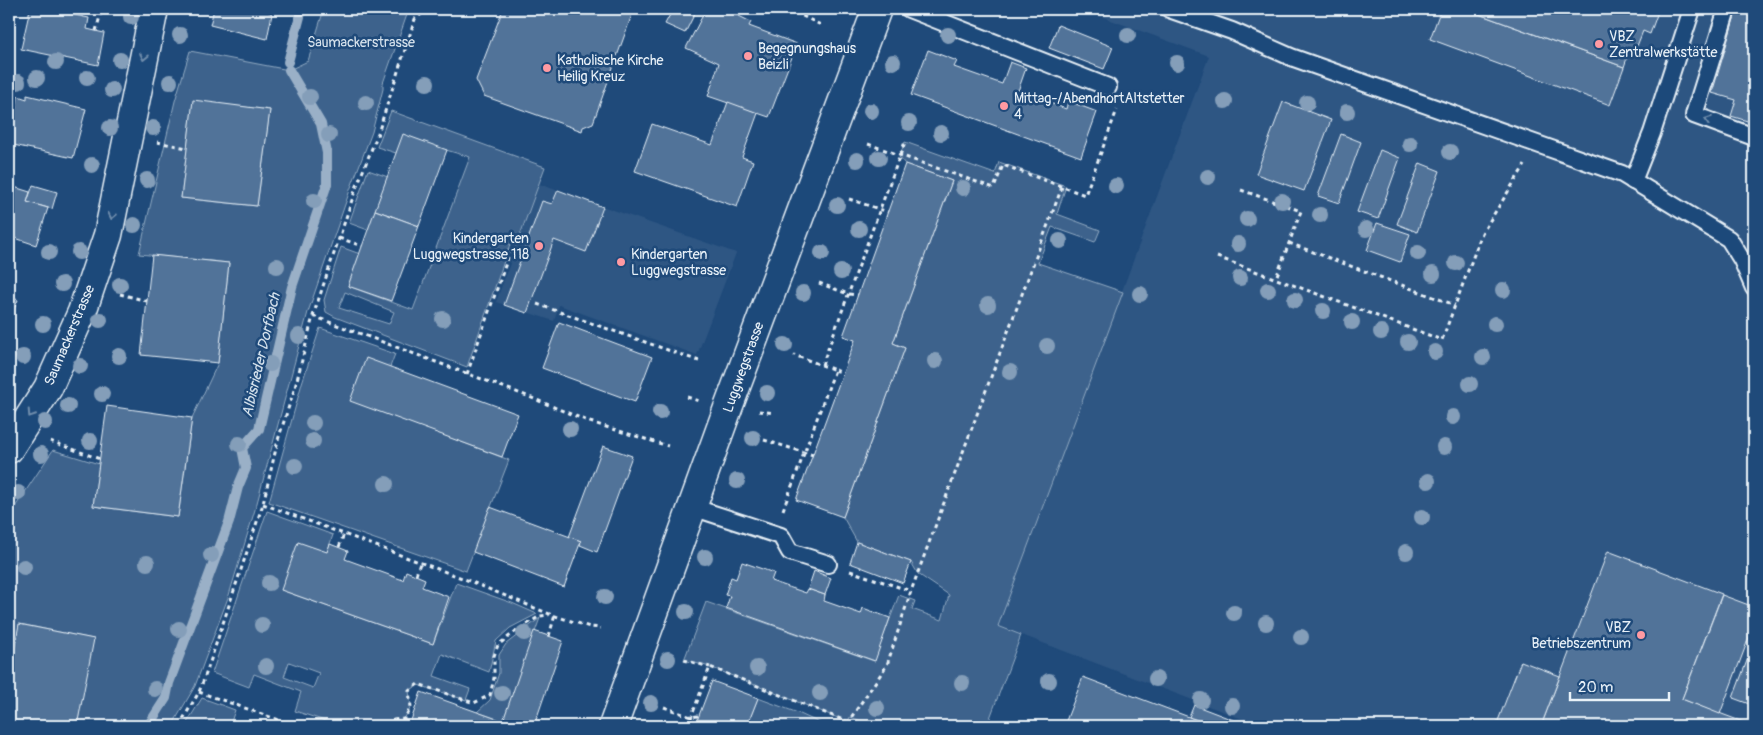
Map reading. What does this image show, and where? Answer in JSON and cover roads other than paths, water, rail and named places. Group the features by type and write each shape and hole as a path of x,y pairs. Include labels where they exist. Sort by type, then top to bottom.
{"street":[{"name":"Saumackerstrasse","path":"9,448 48,388 82,312 108,235 154,9"},
{"name":"Luggwegstrasse","path":"613,726 731,399 877,9"}],"lane":[{"path":"909,9 1108,87"},
{"path":"1168,9 1232,31 1290,57 1622,174 1729,239 1742,260 1754,288"},
{"path":"1633,181 1652,133 1692,9"},
{"path":"1727,9 1694,115 1754,137"},
{"path":"692,507 781,536 790,552 828,564"}],"waterway":[{"name":"Albisrieder Dorfbach","path":"288,62 302,9"},
{"name":"Albisrieder Dorfbach","path":"148,726 166,698 169,683 229,522 238,487 246,468 242,448 259,429 292,287 327,184 327,153 321,124 289,70"}],"place":[{"name":"VBZ Zentralwerkstätte","path":"1599,44"},
{"name":"Begegnungshaus Beizli","path":"748,56"},
{"name":"Katholische Kirche Heilig Kreuz","path":"547,68"},
{"name":"Mittag-/AbendhortAltstetter 4","path":"1004,106"},
{"name":"Kindergarten Luggwegstrasse 118","path":"539,246"},
{"name":"Kindergarten Luggwegstrasse","path":"621,262"},
{"name":"VBZ Betriebszentrum","path":"1641,635"}]}
